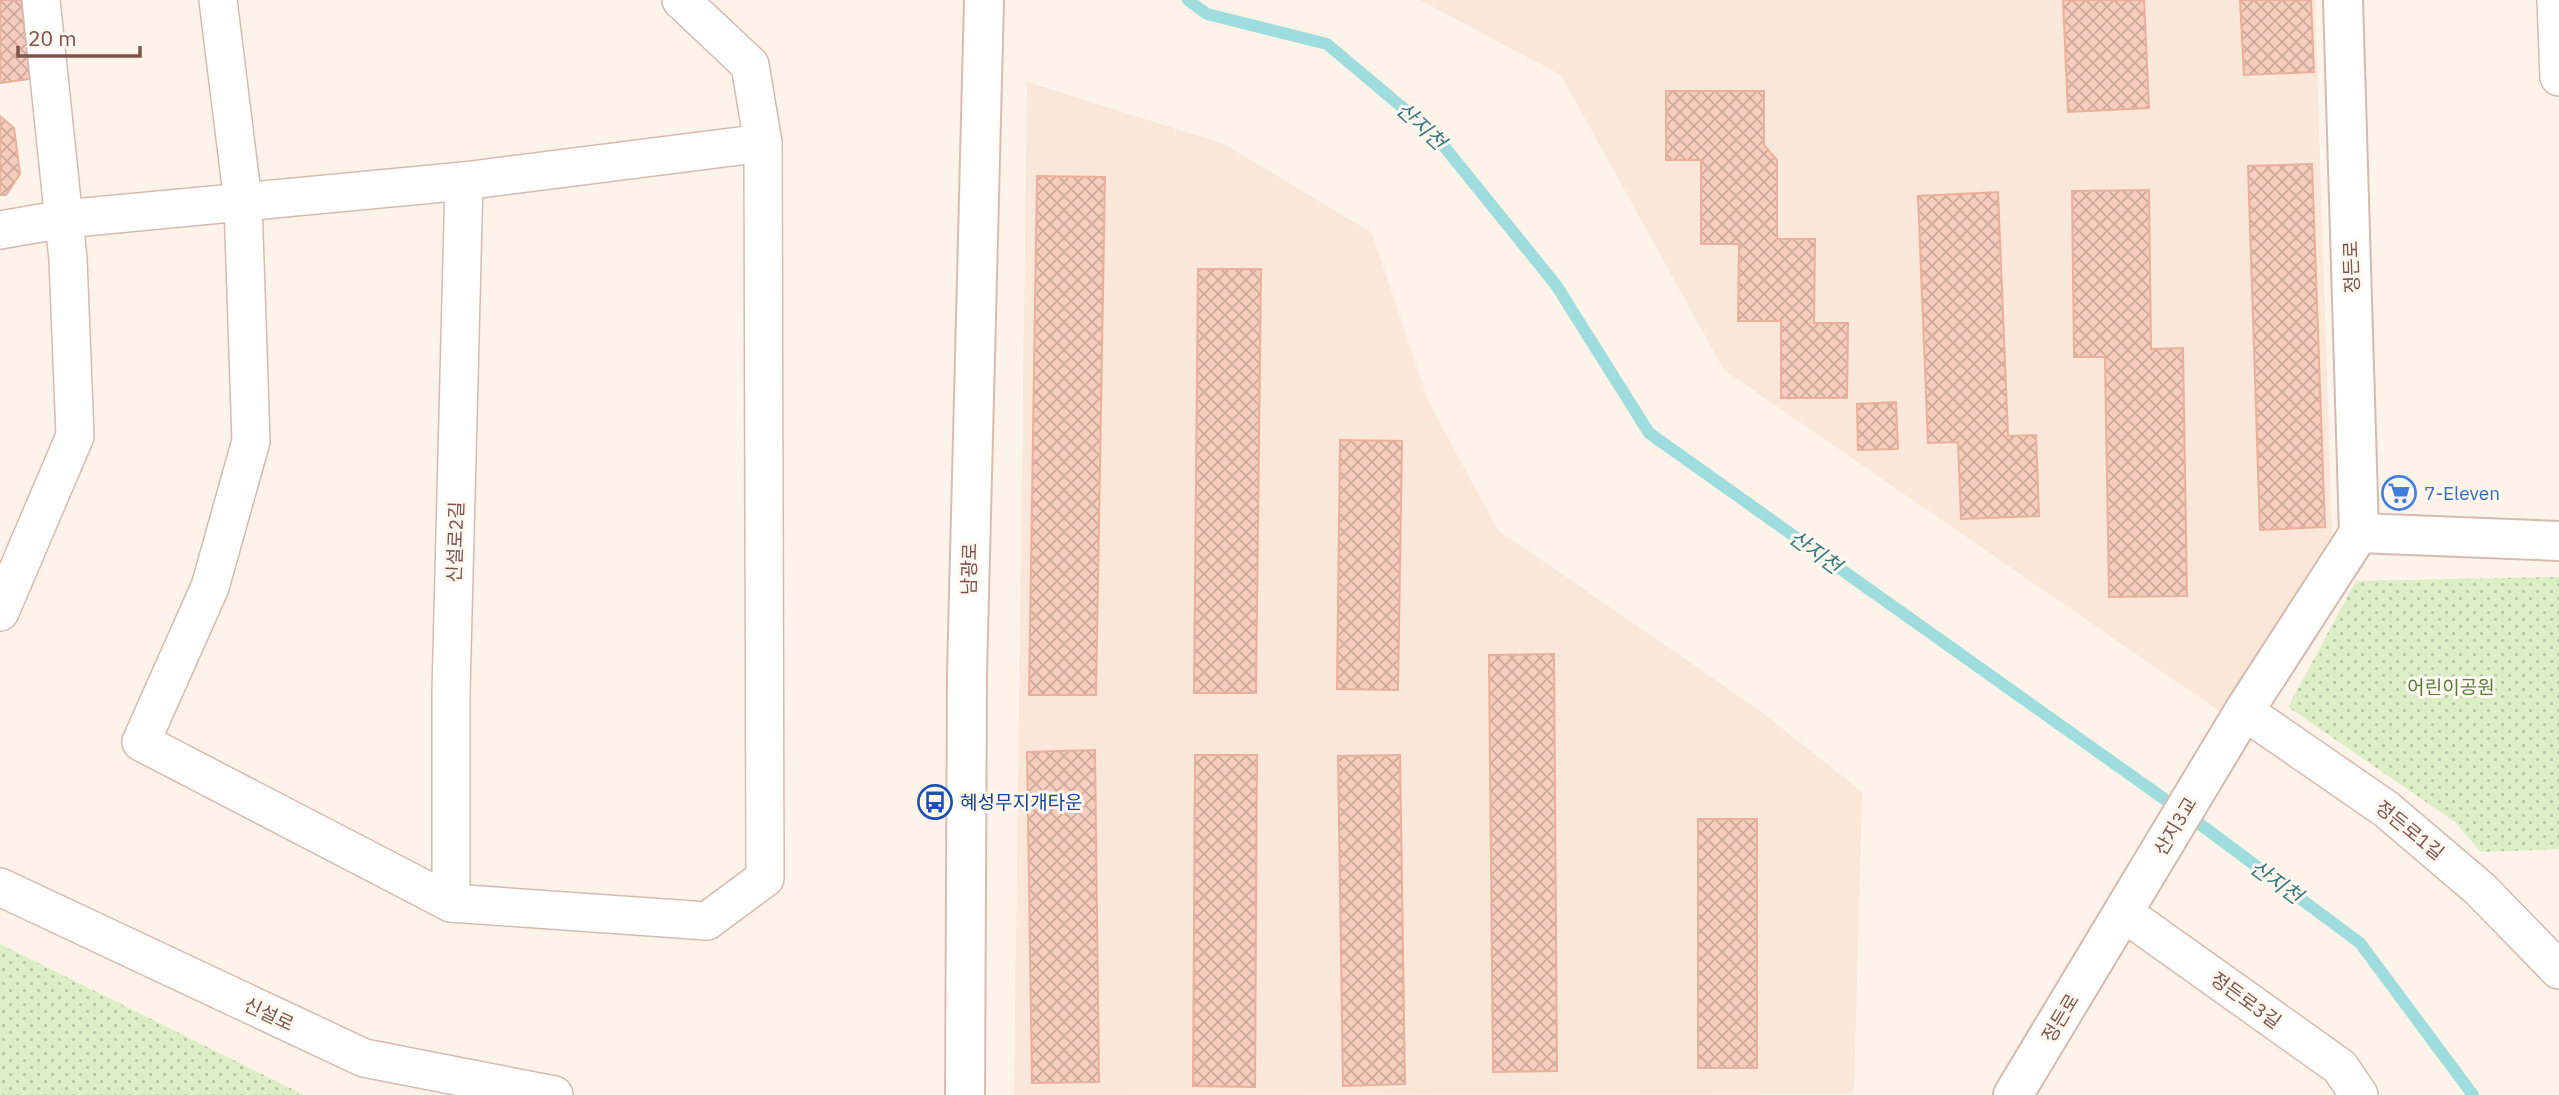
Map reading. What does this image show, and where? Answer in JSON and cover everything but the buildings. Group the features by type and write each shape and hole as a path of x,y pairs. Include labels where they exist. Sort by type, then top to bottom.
{"street":[{"path":"0,612 75,436 68,260 41,0"},
{"path":"218,0 243,202 251,441 210,587 141,742 452,903 707,921 765,878 763,143 750,65 681,0"},
{"name":"남광로","path":"965,1095 971,475 984,0"},
{"name":"정든로","path":"2343,0 2359,533"},
{"path":"2556,0 2559,77"},
{"path":"0,230 64,219 464,181 763,143"},
{"name":"신설로2길","path":"452,903 451,692 464,181"},
{"path":"2244,711 2359,533 2559,541"},
{"name":"산지3교","path":"2116,926 2244,711"},
{"name":"정든로1길","path":"2244,711 2386,809 2480,889 2559,970"},
{"name":"신설로","path":"0,887 364,1058 554,1095"},
{"name":"정든로","path":"2013,1095 2116,926"},
{"name":"정든로3길","path":"2116,926 2341,1086"}],"shaded area":[{"path":"1420,0 2315,0 2332,534 2222,713 1724,370 1561,75"},
{"path":"1027,82 1224,144 1372,233 1429,403 1498,530 1759,710 1862,792 1854,1094 1014,1095"}],"green space":[{"name":"어린이공원","path":"2559,577 2559,849 2481,852 2455,822 2288,707 2356,581"},
{"path":"0,944 304,1095 0,1095"}],"waterway":[{"name":"산지천","path":"1188,0 1207,14 1327,44 1434,134 1556,285 1649,433 2201,825 2360,943 2473,1095"}],"place":[{"name":"7-Eleven","path":"2399,493"},
{"name":"혜성무지개타운","path":"935,802"}]}
